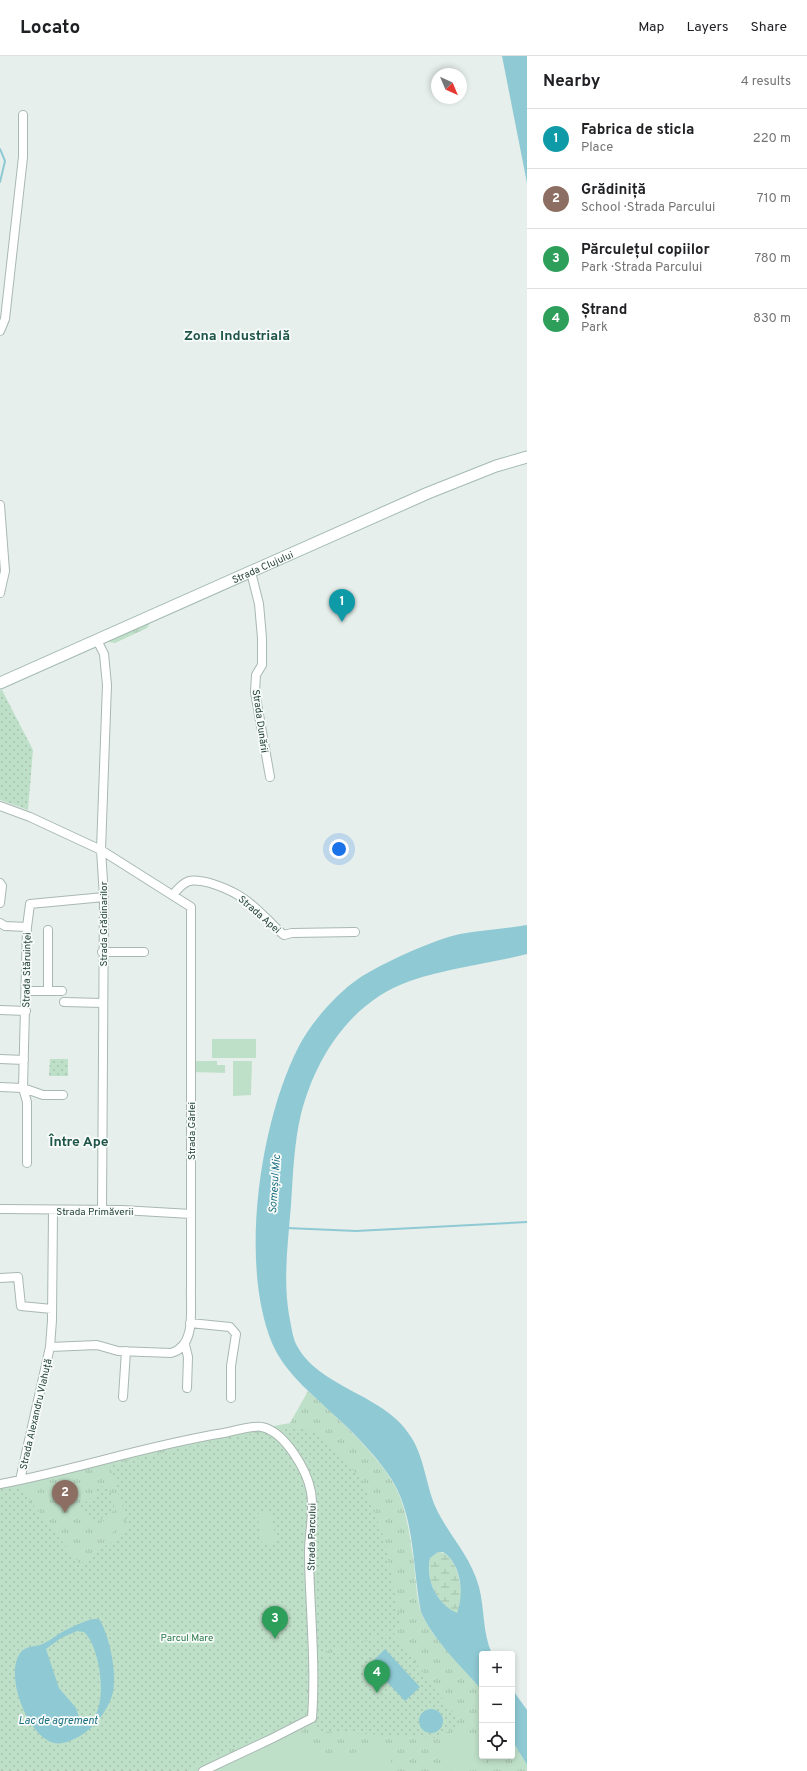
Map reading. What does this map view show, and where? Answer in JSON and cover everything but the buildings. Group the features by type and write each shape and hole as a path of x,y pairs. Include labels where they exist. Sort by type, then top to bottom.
{"main road":[{"name":"Strada Clujului","path":"0,683 456,481 496,466 527,457"}],"street":[{"path":"0,331 5,319 23,157 23,115"},
{"path":"0,505 5,571 0,594"},
{"name":"Strada Dunării","path":"251,572 259,604 262,638 262,665 256,675 255,692 270,777"},
{"name":"Strada Grădinarilor","path":"97,640 104,654 107,684 101,850 104,897 102,952 102,1210"},
{"path":"0,806 42,822 101,850 174,895"},
{"name":"Strada Apei","path":"174,895 181,884 189,880 200,881 229,889 251,903 284,935 292,933 355,932"},
{"path":"0,883 2,886 0,903"},
{"name":"Strada Gârlei","path":"174,895 191,907 190,1323 189,1337 182,1348"},
{"name":"Strada Stăruinței","path":"27,1163 27,1102 23,1088 27,991 27,927 30,904 104,897"},
{"path":"0,923 5,926 27,927"},
{"path":"48,930 48,991"},
{"path":"102,952 144,952"},
{"path":"27,991 62,991"},
{"path":"64,1002 103,1003"},
{"path":"0,1010 26,1011"},
{"path":"0,1059 24,1060"},
{"path":"0,1087 23,1088 43,1095 63,1095"},
{"name":"Strada Primăverii","path":"0,1209 53,1211 102,1210 191,1214"},
{"name":"Strada Alexandru Vlahuță","path":"20,1480 50,1347 53,1211"},
{"path":"0,1278 18,1277 22,1306 52,1309"},
{"path":"190,1323 230,1327 234,1330 236,1334 231,1366 231,1398"},
{"name":"Strada Alexandru Vlahuță","path":"50,1347 97,1345 118,1350 166,1353 182,1348"},
{"path":"182,1348 188,1357 187,1388"},
{"path":"123,1397 126,1350"},
{"name":"Strada Parcului","path":"0,1484 199,1437 261,1426 272,1430 284,1440 301,1465 311,1491 312,1515 309,1556 314,1693 312,1718 203,1771"}],"green space":[{"path":"149,621 150,623 147,628 115,643 109,642 108,640"},
{"path":"2,690 33,750 28,810 0,800 0,691"},
{"path":"212,1039 256,1039 256,1058 212,1058"},
{"path":"50,1059 68,1059 68,1076 49,1076"},
{"path":"194,1061 217,1061 217,1065 225,1065 225,1073 193,1072"},
{"path":"233,1061 252,1061 251,1095 233,1096"},
{"name":"Parcul Mare","path":"308,1391 344,1424 381,1464 397,1490 403,1505 414,1560 419,1606 422,1614 438,1640 479,1687 479,1759 515,1759 515,1745 527,1765 527,1771 0,1771 0,1485 198,1440 290,1423"},
{"name":"Parcul Mare","path":"285,1426 301,1428 320,1434 363,1481 384,1538 401,1626 355,1644 308,1655 306,1716 194,1766 188,1771 0,1771 0,1489 19,1487 80,1564 129,1529 110,1465 233,1436 257,1433"},
{"path":"108,1483 115,1510 93,1524 80,1506 98,1493 96,1490"},
{"path":"271,1512 276,1542 262,1544 257,1514"},
{"path":"117,1513 125,1524 104,1538 96,1526"},
{"path":"438,1552 444,1553 449,1557 456,1568 460,1582 461,1595 457,1614 450,1610 438,1598 431,1583 429,1575 430,1558"},
{"path":"393,1632 461,1724 436,1738 317,1731 316,1658"},
{"path":"301,1728 312,1760 387,1747 394,1771 208,1771"},
{"path":"466,1736 473,1738 479,1743 479,1759 487,1759 485,1770 444,1771 441,1758 442,1753 449,1743 460,1737"}],"water":[{"path":"502,56 527,56 527,183"},
{"name":"Someșul Mic","path":"527,925 527,954 439,973 410,981 389,990 371,1002 339,1033 316,1072 301,1114 297,1136 294,1159 286,1288 289,1315 295,1342 305,1358 335,1381 385,1410 399,1422 411,1437 419,1453 435,1506 470,1564 479,1587 485,1629 491,1651 479,1651 479,1687 440,1643 426,1623 421,1612 413,1549 407,1518 403,1503 391,1479 377,1459 359,1439 307,1390 291,1373 277,1354 262,1310 257,1273 256,1234 258,1193 274,1113 285,1077 299,1046 310,1028 333,1001 350,985 380,966 437,941 460,934","holes":["438,1552 443,1552 449,1557 458,1572 460,1580 461,1589 457,1613 444,1604 438,1597 429,1575 430,1558"]},
{"name":"Lac de agrement","path":"92,1619 99,1619 107,1635 110,1646 114,1678 112,1696 99,1719 85,1733 68,1742 54,1743 44,1738 35,1729 27,1717 21,1704 17,1689 15,1675 16,1662 21,1652 25,1649 43,1644 67,1629","holes":["77,1631 84,1632 95,1651 101,1680 101,1695 98,1708 93,1719 85,1726 81,1723 76,1708 59,1688 46,1649 61,1638"]},
{"path":"385,1649 420,1687 405,1701 370,1664"},
{"path":"515,1693 527,1710 527,1765 515,1745"},
{"path":"431,1709 439,1713 443,1721 439,1729 431,1733 423,1729 419,1721 423,1713"}],"waterway":[{"path":"0,149 5,161 0,182"},
{"path":"287,1228 356,1231 527,1222"}],"place":[{"name":"Fabrica de sticla","path":"342,622"},
{"name":"Grădiniță","path":"65,1513"},
{"name":"Părculețul copiilor","path":"275,1639"},
{"name":"Ștrand","path":"377,1693"}],"district":[{"name":"Zona Industrială","path":"237,335"},
{"name":"Între Ape","path":"79,1141"}]}
